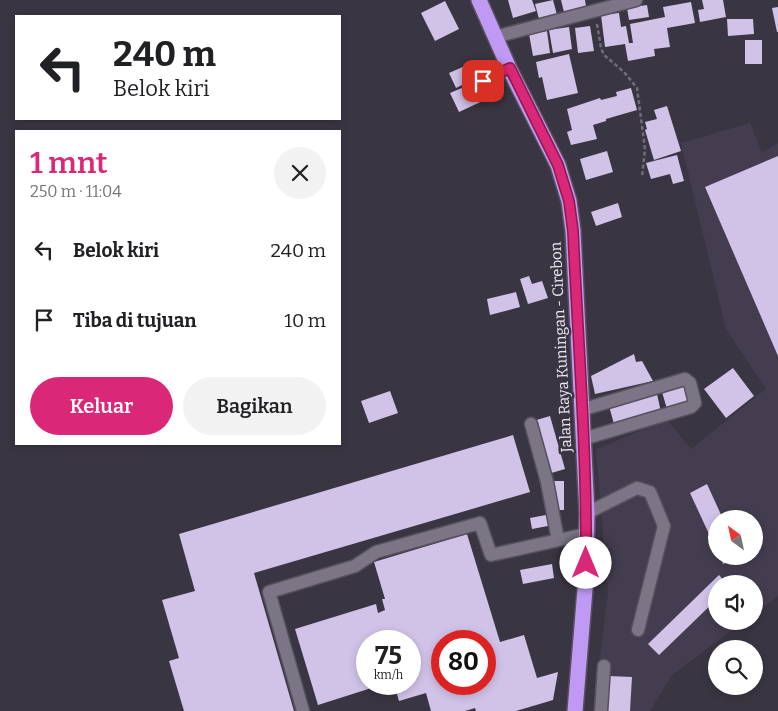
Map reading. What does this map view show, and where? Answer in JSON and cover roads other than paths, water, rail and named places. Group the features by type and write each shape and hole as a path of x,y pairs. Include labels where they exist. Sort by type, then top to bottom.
{"highway":[{"name":"Jalan Raya Kuningan - Cirebon","path":"479,0 495,37 558,165 569,201 573,231 586,513 586,577 574,711"}],"street":[{"path":"495,37 636,0"},
{"path":"469,87 510,68"},
{"path":"581,410 686,379 690,383 696,404 583,439"},
{"path":"530,424 547,482 558,540"},
{"path":"586,513 637,488 650,492 664,526 638,630"},
{"path":"303,711 269,592 355,566 376,552 480,522 492,555 586,534"},
{"path":"601,711 604,666"}]}
